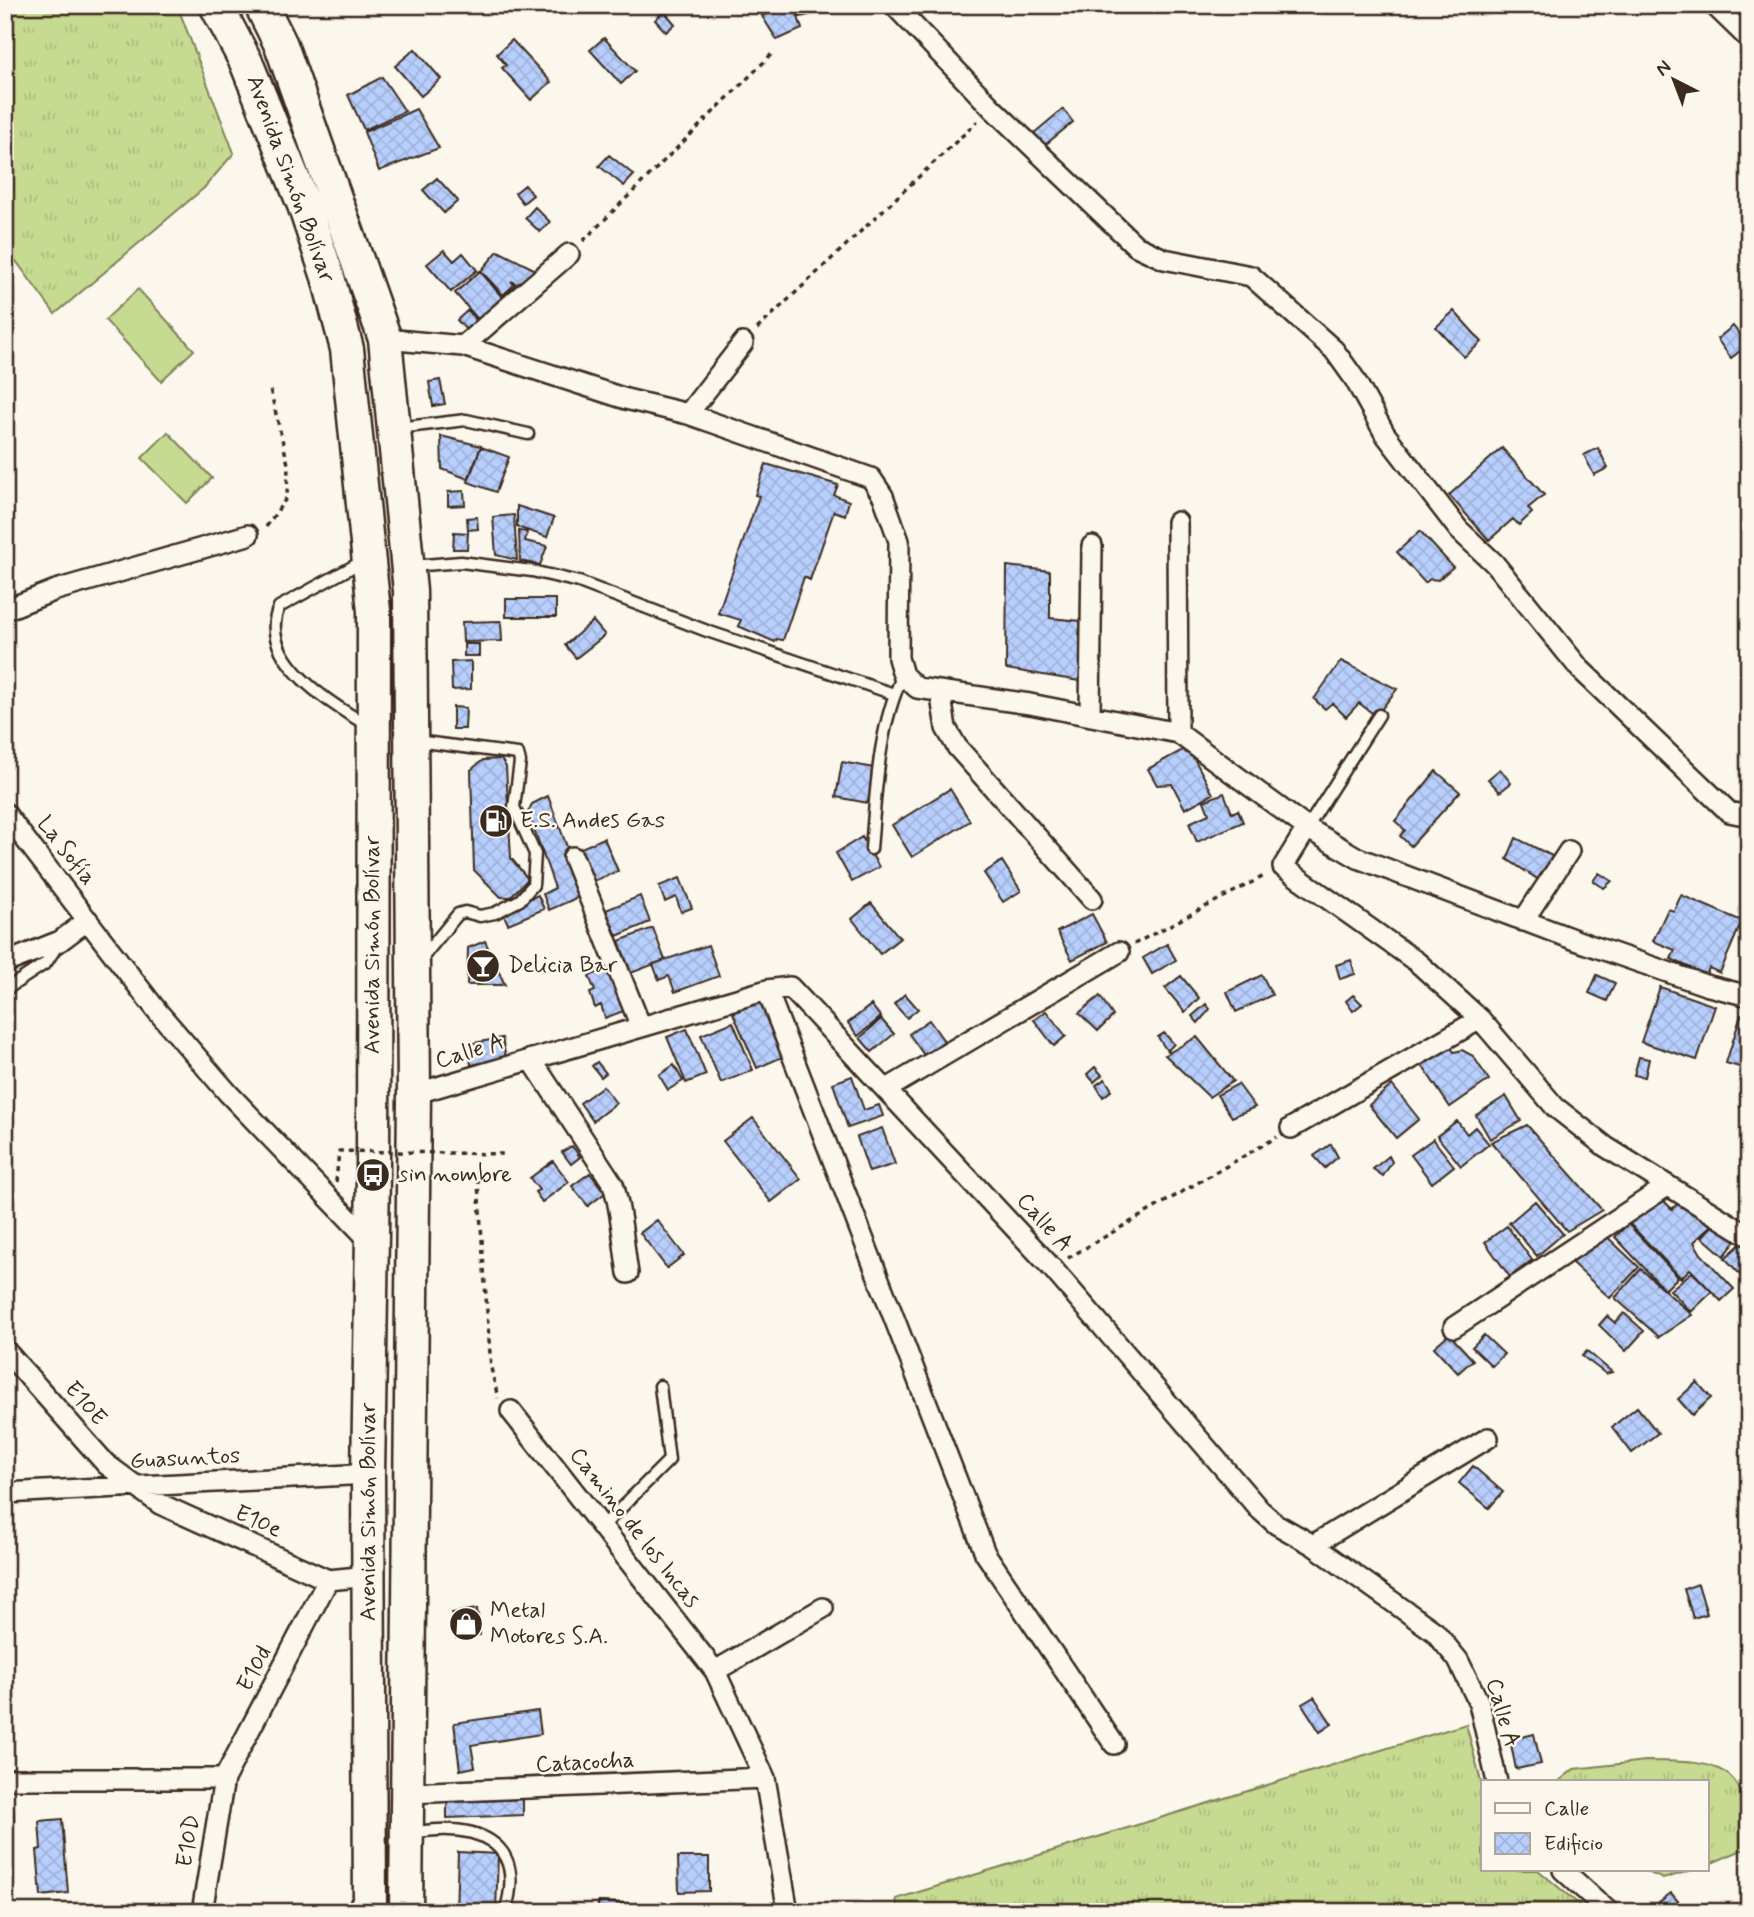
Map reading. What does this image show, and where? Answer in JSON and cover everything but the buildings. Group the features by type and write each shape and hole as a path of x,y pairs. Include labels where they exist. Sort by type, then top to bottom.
{"highway":[{"name":"Avenida Simón Bolívar","path":"216,5 246,62 304,205 328,277 347,349 374,611 368,1474 370,1912"},
{"name":"Avenida Simón Bolívar","path":"261,5 281,45 385,339 408,566 414,1094 405,1912"}],"street":[{"path":"894,5 992,108 1136,246 1164,259 1251,276 1306,323 1341,359 1385,434 1419,482 1459,530 1509,580 1580,669 1729,812 1749,816"},
{"path":"1714,5 1749,39"},
{"path":"463,346 569,254"},
{"path":"385,339 463,346 626,399 688,414 871,478 883,496 899,541 898,657 903,675 917,688 1090,715 1178,733 1307,828 1357,858 1523,921 1705,985 1749,996"},
{"path":"688,414 743,343"},
{"path":"1177,522 1178,733"},
{"path":"5,610 55,590 248,535"},
{"path":"1090,715 1092,546"},
{"path":"940,691 946,728 957,747 1092,899"},
{"name":"La Sofía","path":"5,813 158,1012 228,1094 371,1242"},
{"path":"1307,828 1283,867 1417,962 1479,1019 1555,1107 1606,1147 1749,1236"},
{"path":"1523,921 1569,851"},
{"path":"572,857 641,1027"},
{"path":"5,963 60,941 88,920"},
{"path":"887,1090 1119,952"},
{"name":"Calle A","path":"414,1094 767,989 790,987 1052,1268 1259,1509 1276,1524 1313,1545 1435,1632 1458,1660 1479,1703 1497,1780"},
{"path":"767,989 985,1553 1114,1744"},
{"path":"1291,1128 1479,1019"},
{"path":"531,1059 613,1184 619,1202 628,1273"},
{"path":"1454,1327 1667,1186"},
{"name":"E10E","path":"5,1350 106,1464 132,1487"},
{"name":"Camino de los Incas","path":"512,1411 716,1671 765,1778 788,1912"},
{"path":"1313,1545 1488,1438"},
{"name":"Guasuntos","path":"5,1493 368,1474"},
{"name":"E10e","path":"132,1487 160,1504 328,1580 369,1576"},
{"name":"E10d","path":"224,1779 328,1580"},
{"path":"716,1671 823,1608"},
{"name":"Catacocha","path":"408,1793 765,1778"},
{"path":"5,1779 224,1779"},
{"name":"E10D","path":"202,1912 224,1779"},
{"path":"1564,1871 1609,1912"}],"lane":[{"path":"394,428 466,420 527,434"},
{"path":"368,558 279,607 273,620 276,641 301,678 332,704 373,729"},
{"path":"408,566 461,562 532,571 579,582 706,631 894,694"},
{"path":"871,849 877,779 894,694 903,675"},
{"path":"1307,828 1379,715"},
{"path":"411,741 517,754 520,762 514,807 535,855 536,876 533,885 520,900 503,909 488,916 465,912 452,919 413,970"},
{"path":"5,990 46,963 60,941"},
{"path":"602,1527 669,1460 660,1386"},
{"path":"407,1834 433,1829 465,1831 494,1843 510,1862 512,1890 505,1912"},
{"path":"350,1912 370,1880"}],"path":[{"path":"569,254 775,51"},
{"path":"743,343 992,108"},
{"path":"248,535 266,527 287,497 288,464 270,389"},
{"path":"1119,952 1283,867"},
{"path":"1052,1268 1291,1128"},
{"path":"336,1182 339,1151 503,1154"},
{"path":"477,1169 491,1368 500,1403 512,1411"}],"green space":[{"path":"5,5 177,5 234,153 204,188 55,314 5,246 5,151 15,139 5,95"},
{"path":"138,289 194,350 161,381 105,320"},
{"path":"168,432 212,478 187,503 142,458"},
{"path":"1466,1724 1481,1781 1481,1871 1539,1871 1588,1912 899,1912 896,1899"},
{"path":"1646,1761 1672,1761 1711,1766 1725,1772 1736,1783 1743,1798 1748,1819 1749,1847 1708,1865 1708,1780 1560,1780 1574,1769"},
{"path":"1645,1871 1689,1871 1663,1879"}],"place":[{"name":"E.S. Andes Gas","path":"496,821"},
{"name":"Delicia Bar","path":"483,966"},
{"name":"sin nombre","path":"373,1175"},
{"name":"Metal Motores S.A.","path":"466,1624"}]}
